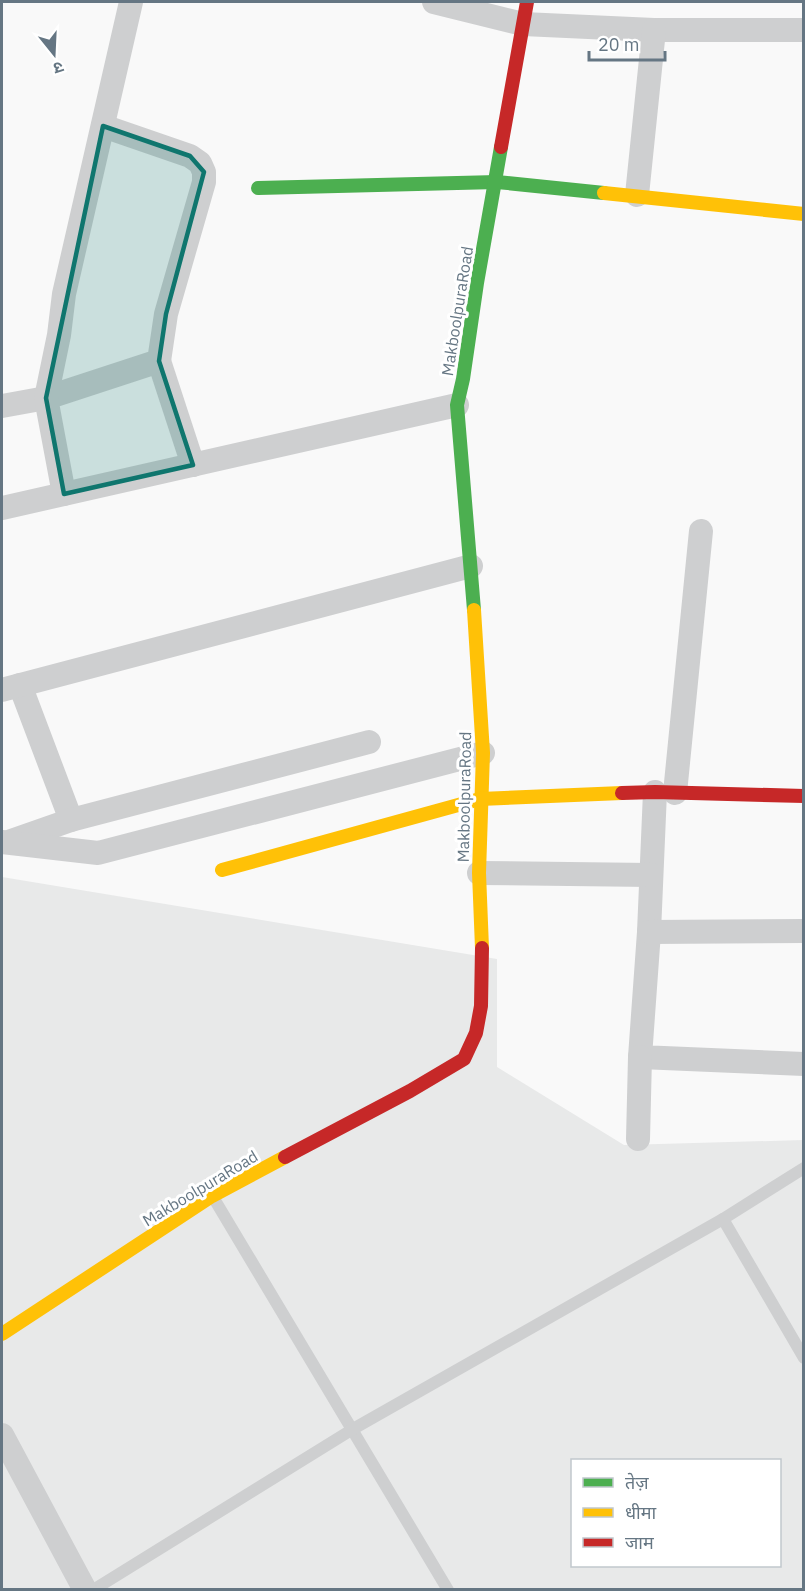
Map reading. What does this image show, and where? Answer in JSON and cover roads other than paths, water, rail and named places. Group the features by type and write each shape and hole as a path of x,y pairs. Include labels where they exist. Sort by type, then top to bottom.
{"street":[{"path":"64,494 46,398 59,335 64,294 131,2"},
{"path":"434,2 654,30 804,30"},
{"name":"MakboolpuraRoad","path":"2,1334 212,1196 410,1092 464,1059 476,1033 481,1006 482,933 479,873 483,753 471,566 457,405 525,13"},
{"path":"636,195 654,30"},
{"path":"103,126 190,156 200,163 204,172 200,198 166,314 159,362 193,465"},
{"path":"258,188 497,182 804,214"},
{"path":"2,406 46,398 159,362"},
{"path":"2,508 457,405"},
{"path":"638,1139 640,1057 651,876 665,792 701,531"},
{"path":"71,820 11,687 471,566"},
{"path":"4,842 71,820 369,742"},
{"path":"4,842 98,853 483,753"},
{"path":"222,870 480,799 665,792 804,796"},
{"path":"479,873 651,876"},
{"path":"649,932 804,932"},
{"path":"640,1057 804,1064"},
{"path":"2,1435 85,1590"}],"lane":[{"path":"93,1590 353,1429 723,1219 804,1168"},
{"path":"212,1196 448,1590"},
{"path":"723,1219 804,1358"}]}
